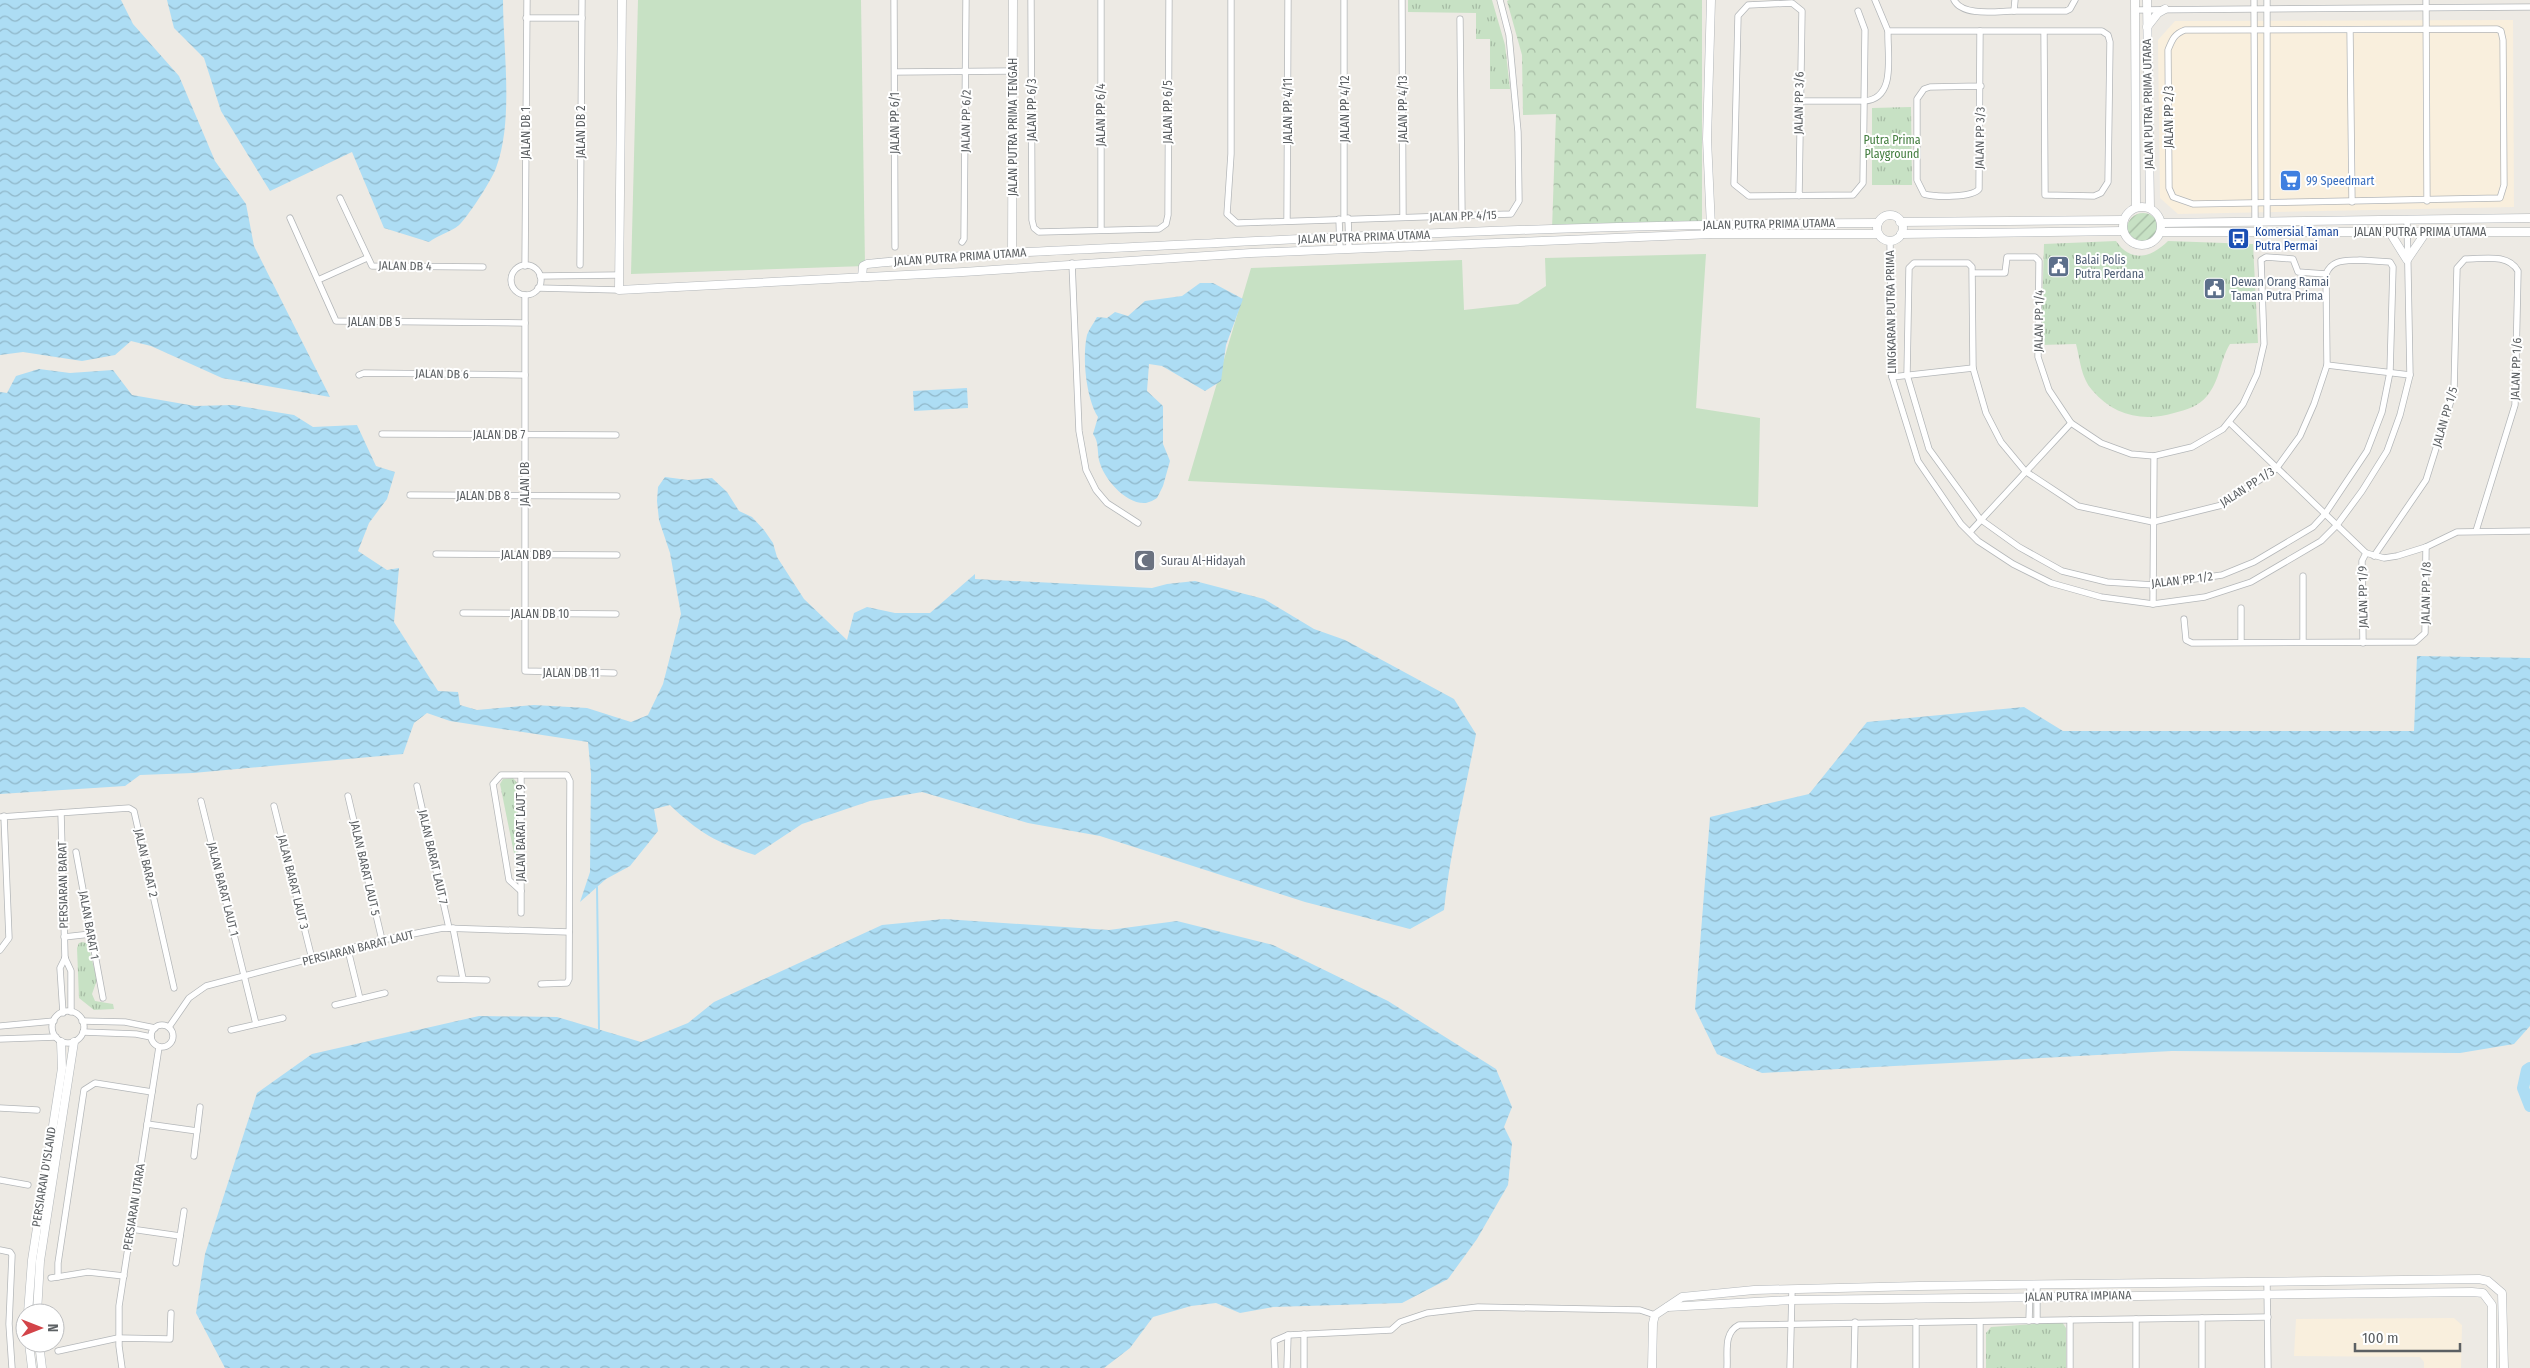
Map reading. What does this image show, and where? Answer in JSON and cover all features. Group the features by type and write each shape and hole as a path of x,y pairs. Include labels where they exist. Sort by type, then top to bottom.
{"street":[{"name":"JALAN DB 1","path":"525,266 527,0"},
{"name":"JALAN DB 2","path":"580,265 582,0"},
{"path":"538,288 619,290 622,0"},
{"name":"JALAN PP 6/1","path":"894,0 895,247"},
{"name":"JALAN PP 6/2","path":"962,242 964,239 967,72 966,0"},
{"name":"JALAN PUTRA PRIMA TENGAH","path":"1012,254 1014,0"},
{"name":"JALAN PP 6/3","path":"1031,0 1032,220 1034,228 1039,232 1101,230"},
{"name":"JALAN PP 6/4","path":"1101,0 1101,230"},
{"name":"JALAN PP 6/5","path":"1101,230 1159,228 1166,224 1168,215 1169,0"},
{"name":"JALAN PP 4/15","path":"1231,0 1231,154 1227,214 1237,222 1511,214 1519,201 1516,94 1509,35 1500,0"},
{"name":"JALAN PP 4/11","path":"1287,221 1288,0"},
{"name":"JALAN PP 4/12","path":"1344,0 1344,218"},
{"name":"JALAN PP 4/13","path":"1402,0 1403,217"},
{"path":"1711,0 1707,139 1712,234"},
{"path":"1798,101 1873,101 1881,96 1887,86 1888,30 1875,0"},
{"path":"1954,0 1957,5 1970,10 2014,11 2066,11 2070,9 2075,0"},
{"path":"2014,11 2015,0"},
{"name":"JALAN PUTRA PRIMA UTARA","path":"2135,0 2136,207"},
{"name":"JALAN PUTRA PRIMA UTARA","path":"2147,0 2150,208"},
{"path":"2254,0 2255,222"},
{"path":"2267,0 2267,222"},
{"path":"2351,0 2351,7"},
{"path":"2426,0 2427,201"},
{"name":"JALAN PP 3/6","path":"1792,3 1802,11 1798,101 1798,196 1749,196 1734,184 1738,16 1748,5 1792,3"},
{"path":"2134,10 2530,7"},
{"path":"2147,27 2158,13 2165,9"},
{"path":"1798,196 1853,195 1863,183 1865,30 1858,11"},
{"path":"526,18 582,18"},
{"path":"1460,20 1462,216"},
{"path":"2254,30 2497,29 2501,31 2503,40 2503,193 2500,198 2494,200 2255,203"},
{"path":"1888,30 2102,31 2108,35 2110,42 2108,182 2101,192 2094,196 2045,195 2044,31"},
{"name":"JALAN PP 2/3","path":"2254,30 2184,30 2172,38 2168,60 2170,188 2173,197 2193,204 2255,203"},
{"path":"2350,30 2352,202"},
{"name":"JALAN PP 3/3","path":"1980,31 1981,86 1979,189 1972,194 1934,196 1924,194 1917,180 1917,99 1924,90 1930,87 1981,86"},
{"path":"895,72 1013,71"},
{"name":"JALAN DB 4","path":"340,198 372,266 483,267"},
{"path":"2136,207 2150,208 2157,213 2162,223 2161,232 2151,244 2142,246 2134,244 2127,239 2123,231 2123,220 2136,207"},
{"path":"1901,234 1900,222 1895,216 1887,216 1878,223 1878,234 1883,239 1890,241 1896,239 1901,234 2123,231"},
{"name":"JALAN DB 5","path":"290,218 336,321 525,323"},
{"path":"1344,218 1349,248"},
{"path":"1340,249 1340,237 1344,218"},
{"name":"JALAN PUTRA PRIMA UTAMA","path":"2162,223 2530,218"},
{"name":"LINGKARAN PUTRA PRIMA","path":"1890,241 1892,377 1918,461 1961,524 1978,540 2013,564 2051,583 2101,598 2153,604 2205,597 2251,582 2321,541 2337,525 2362,491 2387,451 2400,415 2410,375 2407,219"},
{"path":"1900,222 2123,220"},
{"name":"JALAN PUTRA PRIMA UTAMA","path":"862,277 862,266 867,264 1012,254 1340,237 1711,225 1878,223"},
{"name":"JALAN PUTRA PRIMA UTAMA","path":"2161,232 2530,232"},
{"path":"2389,232 2408,260 2426,232"},
{"name":"JALAN PUTRA PRIMA UTAMA","path":"619,290 1014,269 1072,263 1349,248 1712,234 1878,234"},
{"name":"JALAN PP 1/4","path":"1972,273 2005,273 2006,258 2035,258 2039,261 2038,357 2049,390 2071,423 2101,443 2131,454 2154,456 2192,447 2230,423 2243,404 2257,374 2264,344 2261,260 2266,257 2293,259 2298,272 2326,274"},
{"path":"318,280 367,258"},
{"name":"JALAN PP 1/6","path":"2460,263 2465,259 2507,259 2514,263 2518,271 2516,400 2476,531"},
{"name":"JALAN PP 1/2","path":"1972,273 1968,263 1914,263 1909,268 1907,375 1929,449 1980,519 2019,547 2062,571 2108,582 2153,585 2222,575 2254,562 2313,527 2325,514 2367,451 2382,412 2390,372 2394,317 2393,267 2390,262 2336,261 2328,268 2326,274"},
{"path":"1072,263 1079,431 1086,470 1096,490 1107,503 1138,523"},
{"name":"JALAN PP 1/5","path":"2374,556 2426,480 2454,391 2457,268 2460,263"},
{"path":"525,266 534,268 540,276 538,288 532,293 525,295 516,291 511,283 516,269 525,266"},
{"name":"JALAN PP 1/3","path":"1972,273 1973,368 1986,413 2000,442 2025,471 2078,506 2153,522 2222,505 2276,469 2300,436 2314,404 2327,365 2326,274"},
{"path":"540,276 619,275"},
{"name":"JALAN DB","path":"525,295 524,614 527,673"},
{"path":"2327,365 2410,375"},
{"path":"1892,377 1973,368"},
{"name":"JALAN DB 6","path":"359,375 364,373 525,376"},
{"path":"1970,532 1980,519 2071,423"},
{"path":"2230,423 2366,553 2374,556 2384,558 2397,556 2426,547 2458,532 2530,530"},
{"name":"JALAN DB 7","path":"382,434 616,435"},
{"path":"2153,604 2154,456"},
{"name":"JALAN DB 8","path":"410,495 617,496"},
{"name":"JALAN PP 1/8","path":"2363,643 2415,642 2422,638 2425,633 2426,547"},
{"name":"JALAN PP 1/9","path":"2363,643 2362,561 2366,553"},
{"name":"JALAN DB9","path":"436,554 617,555"},
{"path":"2303,576 2303,642"},
{"path":"2241,608 2241,642"},
{"name":"JALAN DB 10","path":"463,613 616,614"},
{"path":"2184,619 2186,640 2192,643 2363,643"},
{"name":"JALAN DB 11","path":"527,673 614,673"},
{"path":"521,775 567,775 570,777 569,979 566,983 561,984 541,984"},
{"name":"JALAN BARAT LAUT 9","path":"521,891 509,880 493,786 499,776 521,775 521,891 521,914"},
{"name":"JALAN BARAT LAUT 7","path":"417,786 463,979"},
{"name":"JALAN BARAT LAUT 5","path":"348,796 382,940"},
{"name":"JALAN BARAT LAUT 1","path":"201,801 256,1024"},
{"name":"JALAN BARAT LAUT 3","path":"274,806 312,959"},
{"name":"JALAN BARAT 2","path":"61,813 129,808 134,811 174,988"},
{"path":"0,950 9,938 2,816 61,813"},
{"name":"PERSIARAN BARAT","path":"61,813 65,958"},
{"name":"JALAN BARAT 1","path":"76,852 103,998"},
{"path":"0,905 8,904"},
{"name":"PERSIARAN BARAT LAUT","path":"169,1027 181,1007 198,990 219,982 382,940 451,928 569,932"},
{"path":"64,938 91,934"},
{"path":"348,950 360,999"},
{"path":"65,958 71,972 71,1012"},
{"path":"63,1013 60,968 65,958"},
{"path":"440,979 487,980"},
{"path":"335,1005 385,993"},
{"path":"58,1039 52,1029 54,1021 63,1013 71,1012 82,1020 125,1022 154,1028 162,1025 169,1027 173,1033 172,1041 167,1046 159,1047 153,1043 151,1037 154,1028"},
{"path":"231,1030 283,1018"},
{"path":"0,1039 58,1039 74,1042 83,1032 82,1020"},
{"path":"0,1026 54,1021"},
{"path":"83,1032 136,1034 151,1037"},
{"name":"PERSIARAN D'ISLAND","path":"29,1303 32,1260 62,1068 58,1039"},
{"name":"PERSIARAN D'ISLAND","path":"38,1303 40,1261 74,1042"},
{"name":"PERSIARAN UTARA","path":"122,1368 118,1338 118,1312 159,1047"},
{"path":"58,1277 58,1263 84,1090 95,1082 152,1092"},
{"path":"194,1156 200,1107"},
{"path":"0,1108 37,1110"},
{"path":"147,1124 197,1131"},
{"path":"0,1180 28,1185"},
{"path":"176,1263 184,1211"},
{"path":"131,1229 180,1236"},
{"path":"0,1250 10,1252 12,1255 9,1324 12,1368"},
{"path":"51,1278 88,1272 124,1276"},
{"name":"JALAN PUTRA IMPIANA","path":"1668,1307 1682,1297 1792,1290 2479,1279 2496,1287 2502,1293 2504,1368"},
{"path":"2268,1282 2268,1368"},
{"path":"2029,1321 2034,1286"},
{"path":"1790,1368 1792,1290"},
{"name":"JALAN PUTRA IMPIANA","path":"1668,1307 1791,1300 2472,1292 2482,1293 2492,1305 2492,1368"},
{"path":"2033,1297 2037,1321"},
{"path":"1652,1368 1652,1323 1655,1315 1668,1307"},
{"path":"1275,1368 1274,1341 1288,1335 1391,1330 1400,1322 1428,1312 1478,1308 1640,1310 1655,1315"},
{"path":"65,1349 118,1338 170,1339 171,1313"},
{"path":"2202,1318 2202,1368"},
{"path":"1728,1368 1728,1335 1731,1328 1738,1325 2268,1318"},
{"path":"2136,1319 2136,1368"},
{"path":"2070,1320 2070,1368"},
{"path":"1854,1368 1855,1322"},
{"path":"1916,1322 1916,1368"},
{"path":"1980,1322 1980,1368"},
{"path":"1304,1334 1304,1368"},
{"path":"1287,1368 1288,1335"},
{"path":"30,1353 32,1368"},
{"path":"40,1353 42,1368"}],"shaded area":[{"path":"2513,20 2514,207 2178,214 2160,198 2158,40 2175,21"},
{"path":"2454,1318 2462,1325 2461,1368 2424,1368 2424,1362 2420,1357 2294,1356 2296,1319"}],"green space":[{"path":"638,0 861,0 865,266 631,274"},
{"path":"1408,0 1492,0 1505,45 1510,89 1490,89 1490,39 1476,39 1476,13 1408,12"},
{"path":"1702,0 1702,221 1552,229 1556,114 1523,115 1522,55 1507,1"},
{"name":"Putra Prima Playground","path":"1911,107 1912,185 1872,185 1872,108"},
{"path":"2143,213 2154,218 2159,229 2154,240 2143,245 2132,240 2127,229 2132,218"},
{"path":"2116,241 2128,253 2141,256 2155,251 2168,241 2253,244 2258,343 2230,344 2211,390 2204,399 2192,407 2162,416 2151,417 2140,417 2119,411 2101,399 2088,385 2083,374 2076,344 2041,345 2044,244"},
{"path":"1706,254 1696,408 1760,418 1758,507 1188,481 1251,268 1462,260 1464,310 1518,304 1546,286 1545,258"},
{"path":"513,778 518,784 517,868 500,784 503,779"},
{"path":"79,943 88,944 97,980 92,994 95,1001 113,1004 114,1009 94,1010 79,998 77,948"},
{"path":"2062,1322 2066,1328 2066,1368 1986,1368 1986,1333 1991,1327"}],"water":[{"path":"0,0 121,0 133,24 179,76 215,161 246,204 254,246 330,397 222,378 151,346 131,341 115,355 82,361 23,352 0,355"},
{"path":"167,0 503,0 506,85 505,129 496,168 490,181 459,226 429,242 384,228 352,152 270,191 221,111 204,58 174,28"},
{"path":"1200,283 1213,283 1243,299 1226,345 1221,381 1205,391 1162,366 1149,364 1147,391 1163,406 1163,444 1170,461 1163,486 1157,498 1146,503 1131,500 1110,482 1099,460 1097,443 1093,434 1098,417 1088,389 1086,377 1085,354 1087,335 1097,317 1107,318 1115,312 1128,316 1145,301 1182,296"},
{"path":"39,369 70,373 113,370 132,395 195,406 233,405 294,415 313,427 357,425 376,466 395,472 387,499 369,523 358,551 387,570 399,568 394,622 438,691 458,692 460,705 477,710 534,705 587,708 631,722 648,715 663,684 681,614 670,553 659,520 658,487 665,477 688,480 712,478 727,492 739,511 752,517 764,530 773,543 777,557 804,599 847,640 854,613 867,607 895,613 930,613 975,574 975,579 1152,588 1167,584 1195,581 1264,599 1314,629 1345,640 1454,699 1476,734 1454,844 1444,910 1410,929 1305,902 1100,836 1028,823 922,792 870,801 802,824 755,855 709,836 690,823 670,805 654,809 658,831 630,866 606,879 580,902 590,872 591,774 588,742 450,721 427,713 414,723 403,754 193,773 140,775 125,786 0,794 0,392 7,393 16,376"},
{"path":"967,388 968,408 914,411 913,391"},
{"path":"2417,656 2530,658 2530,1026 2514,1044 2460,1053 2172,1051 1762,1073 1717,1054 1695,1009 1710,817 1809,794 1867,722 2024,707 2063,731 2414,731"},
{"path":"944,919 1109,930 1177,921 1273,945 1388,1001 1496,1069 1512,1107 1504,1127 1512,1143 1508,1185 1477,1239 1448,1279 1402,1303 1273,1307 1240,1313 1216,1303 1191,1306 1153,1317 1130,1348 1104,1368 225,1368 196,1313 205,1254 257,1093 312,1054 479,1016 557,1017 641,1042 688,1023 714,1002 882,925"}],"waterway":[{"path":"597,887 599,1029"},
{"path":"2530,1068 2527,1070 2523,1088 2530,1106"}],"place":[{"name":"99 Speedmart","path":"2290,181"},
{"name":"Komersial Taman Putra Permai","path":"2239,239"},
{"name":"Balai Polis Putra Perdana","path":"2059,267"},
{"name":"Dewan Orang Ramai Taman Putra Prima","path":"2215,289"},
{"name":"Surau Al-Hidayah","path":"1145,561"}]}
